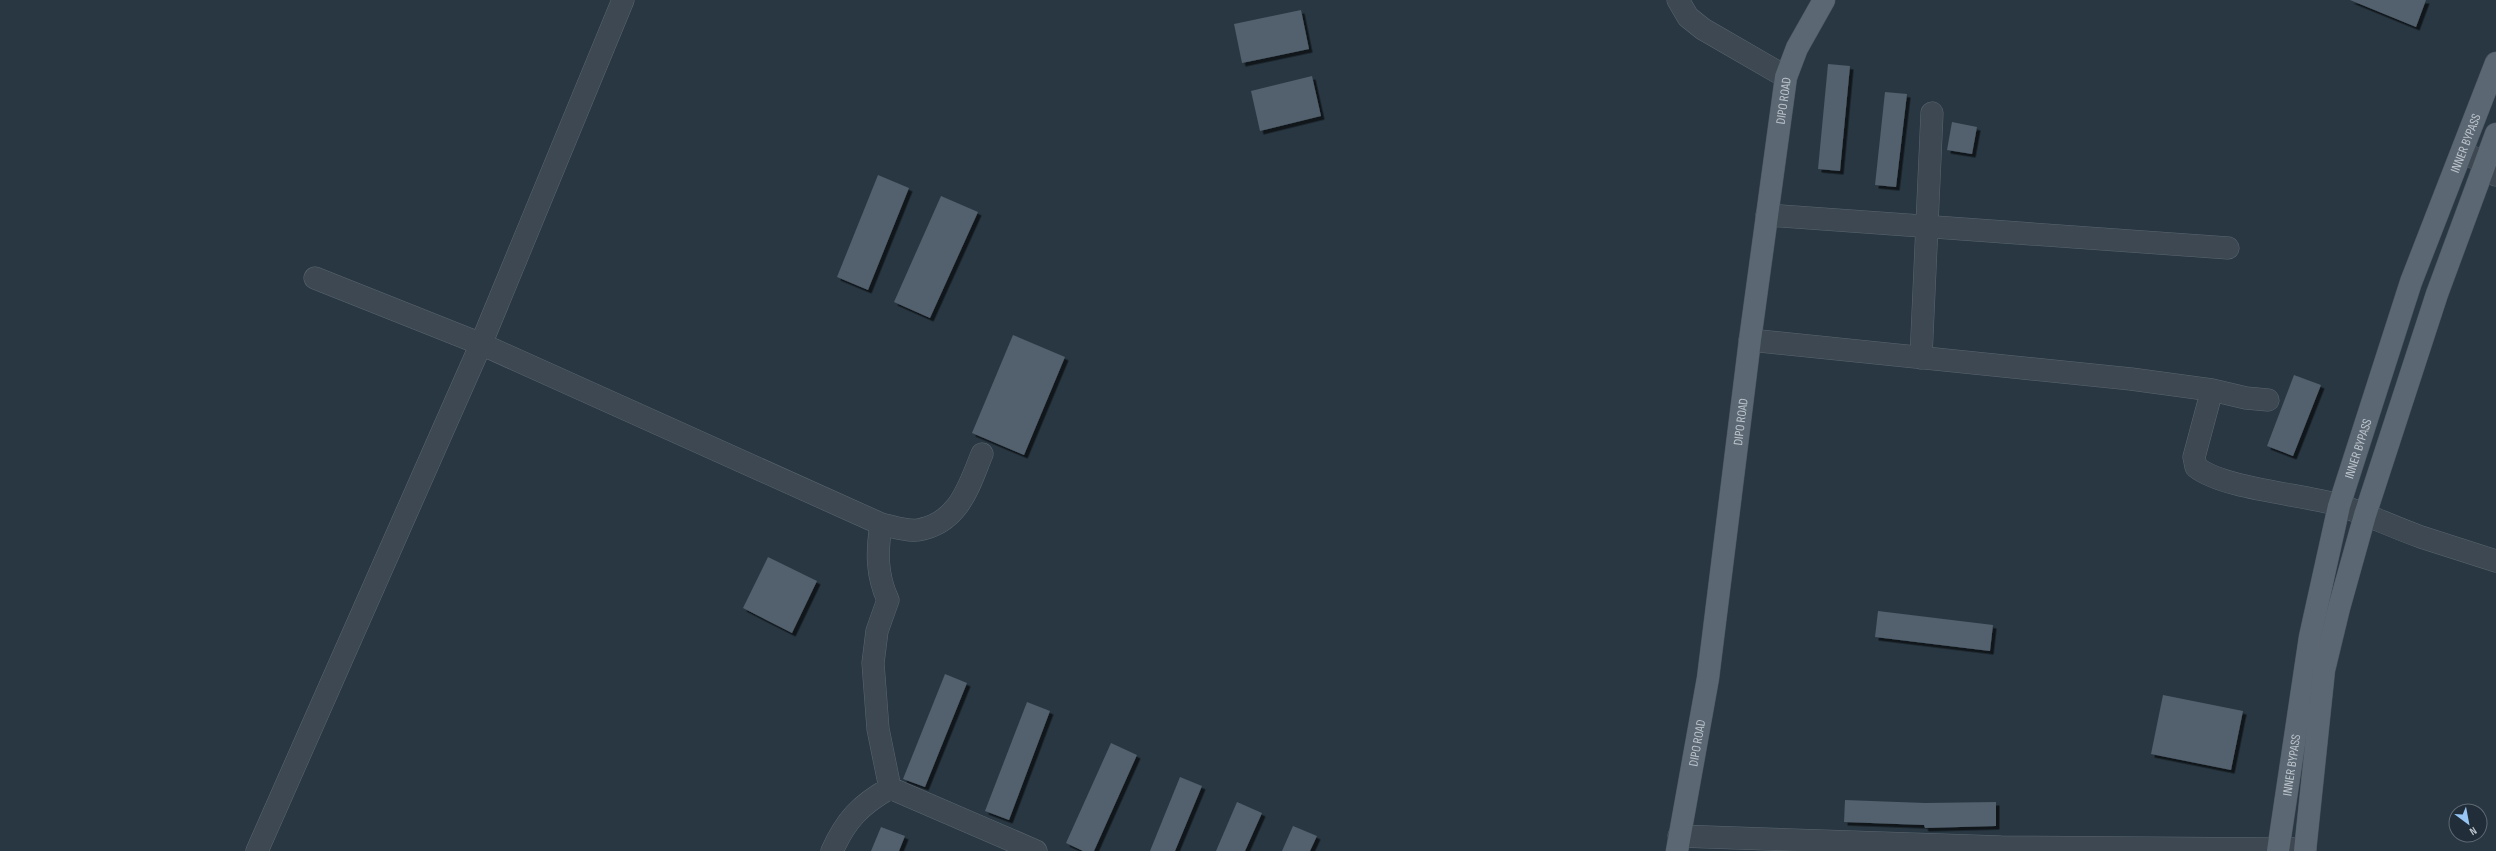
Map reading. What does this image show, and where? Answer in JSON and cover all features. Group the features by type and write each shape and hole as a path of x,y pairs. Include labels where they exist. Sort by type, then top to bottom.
{"main road":[{"name":"DIPO ROAD","path":"1678,844 1708,678 1750,340 1786,77 1797,48 1821,4"},
{"name":"INNER BYPASS","path":"2278,850 2310,637 2340,506 2411,282 2496,63"},
{"name":"INNER BYPASS","path":"2305,850 2324,670 2365,515 2437,294 2463,222 2490,169 2496,134"}],"street":[{"path":"257,851 481,344 623,0"},
{"path":"1678,0 1688,17 1702,29 1786,77"},
{"path":"1922,358 1932,113"},
{"path":"2462,152 2490,169"},
{"path":"1767,215 2228,248"},
{"path":"315,278 481,344 881,524 916,530 943,519 957,506 969,490 982,454"},
{"path":"1750,340 2212,390 2246,398 2268,400"},
{"path":"2212,390 2194,457 2196,467 2205,474 2234,483 2303,496 2340,506 2496,561"},
{"path":"881,524 878,547 878,570 882,586 888,600 877,631 872,663 878,728 890,788"},
{"path":"832,851 843,828 860,807 890,788"},
{"path":"890,788 1036,851"},
{"path":"1678,844 2305,850"}],"building":[{"path":"2350,0 2426,0 2416,27"},
{"path":"1301,10 1309,49 1242,63 1234,24"},
{"path":"1828,64 1850,66 1840,171 1818,169"},
{"path":"1312,76 1321,116 1260,131 1251,91"},
{"path":"1885,92 1907,94 1896,187 1875,185"},
{"path":"1952,122 1977,127 1972,154 1947,150"},
{"path":"878,175 909,188 868,290 837,277"},
{"path":"941,196 978,212 930,318 894,302"},
{"path":"1013,335 1065,357 1024,455 972,433"},
{"path":"2294,375 2321,385 2293,456 2267,446"},
{"path":"768,557 817,581 792,633 743,608"},
{"path":"1878,611 1993,625 1990,651 1875,637"},
{"path":"945,674 967,683 925,787 903,779"},
{"path":"2163,695 2243,711 2231,770 2151,754"},
{"path":"1027,702 1050,711 1009,820 985,811"},
{"path":"1111,743 1137,755 1094,851 1083,851 1066,843"},
{"path":"1180,777 1202,786 1175,851 1150,851"},
{"path":"1845,800 1925,803 1996,802 1996,826 1925,828 1924,825 1844,822"},
{"path":"1237,802 1262,813 1245,851 1216,851"},
{"path":"1293,826 1317,836 1310,851 1282,851"},
{"path":"881,827 905,836 899,851 871,851"}]}
